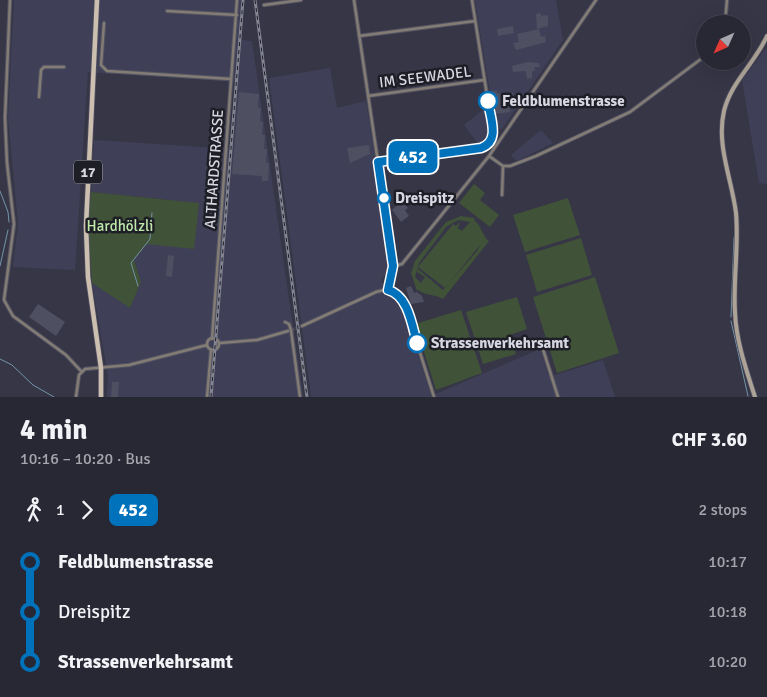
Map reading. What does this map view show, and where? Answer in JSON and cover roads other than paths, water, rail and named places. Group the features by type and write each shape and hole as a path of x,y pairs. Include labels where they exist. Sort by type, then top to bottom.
{"main road":[{"name":"17","path":"97,0 86,240 88,277 101,368 101,397"}],"street":[{"path":"10,0 5,118 7,163 14,224 4,300 13,316 66,355 81,371"},
{"name":"ALTHARDSTRASSE","path":"212,339 238,0"},
{"path":"264,5 301,0"},
{"path":"354,0 393,266 388,290"},
{"path":"378,162 481,148 492,141 493,133 472,0"},
{"path":"393,266 402,264 413,252 489,156 596,0"},
{"path":"726,15 727,0"},
{"path":"167,11 237,15"},
{"path":"359,36 475,21"},
{"path":"104,23 101,65 107,71 231,79"},
{"path":"755,397 741,351 735,318 737,227 723,144 722,123 731,91 767,36"},
{"path":"489,156 503,166 517,164 536,156 630,112 696,63"},
{"path":"39,97 40,70 44,67 64,67"},
{"name":"IM SEEWADEL","path":"368,96 484,80"},
{"path":"502,195 503,166"},
{"path":"302,326 376,292 388,290 397,294 405,305 434,397"},
{"path":"285,322 289,324 291,330 300,397"},
{"path":"220,343 257,340 288,331"},
{"path":"81,371 129,365 207,345 212,339 218,339 220,343"},
{"path":"211,351 217,348 220,343"},
{"path":"541,343 558,397"},
{"path":"207,345 207,349 211,351"},
{"path":"207,397 211,351"},
{"path":"76,397 78,376 81,371"}],"waterway":[{"path":"0,191 8,212 9,222"},
{"path":"138,286 131,263 150,239 152,213"},
{"path":"0,266 8,230"},
{"path":"731,317 734,238"},
{"path":"731,321 748,396"},
{"path":"0,359 12,365 33,385 54,397"}],"tunnel":[{"path":"289,331 302,326"}],"railway":[{"path":"211,397 243,0"},
{"path":"255,0 307,397"}],"place":[{"name":"Feldblumenstrasse","path":"488,101"},
{"name":"Dreispitz","path":"384,198"},
{"name":"Strassenverkehrsamt","path":"417,343"}],"park label":[{"name":"Hardhölzli","path":"120,226"}]}
